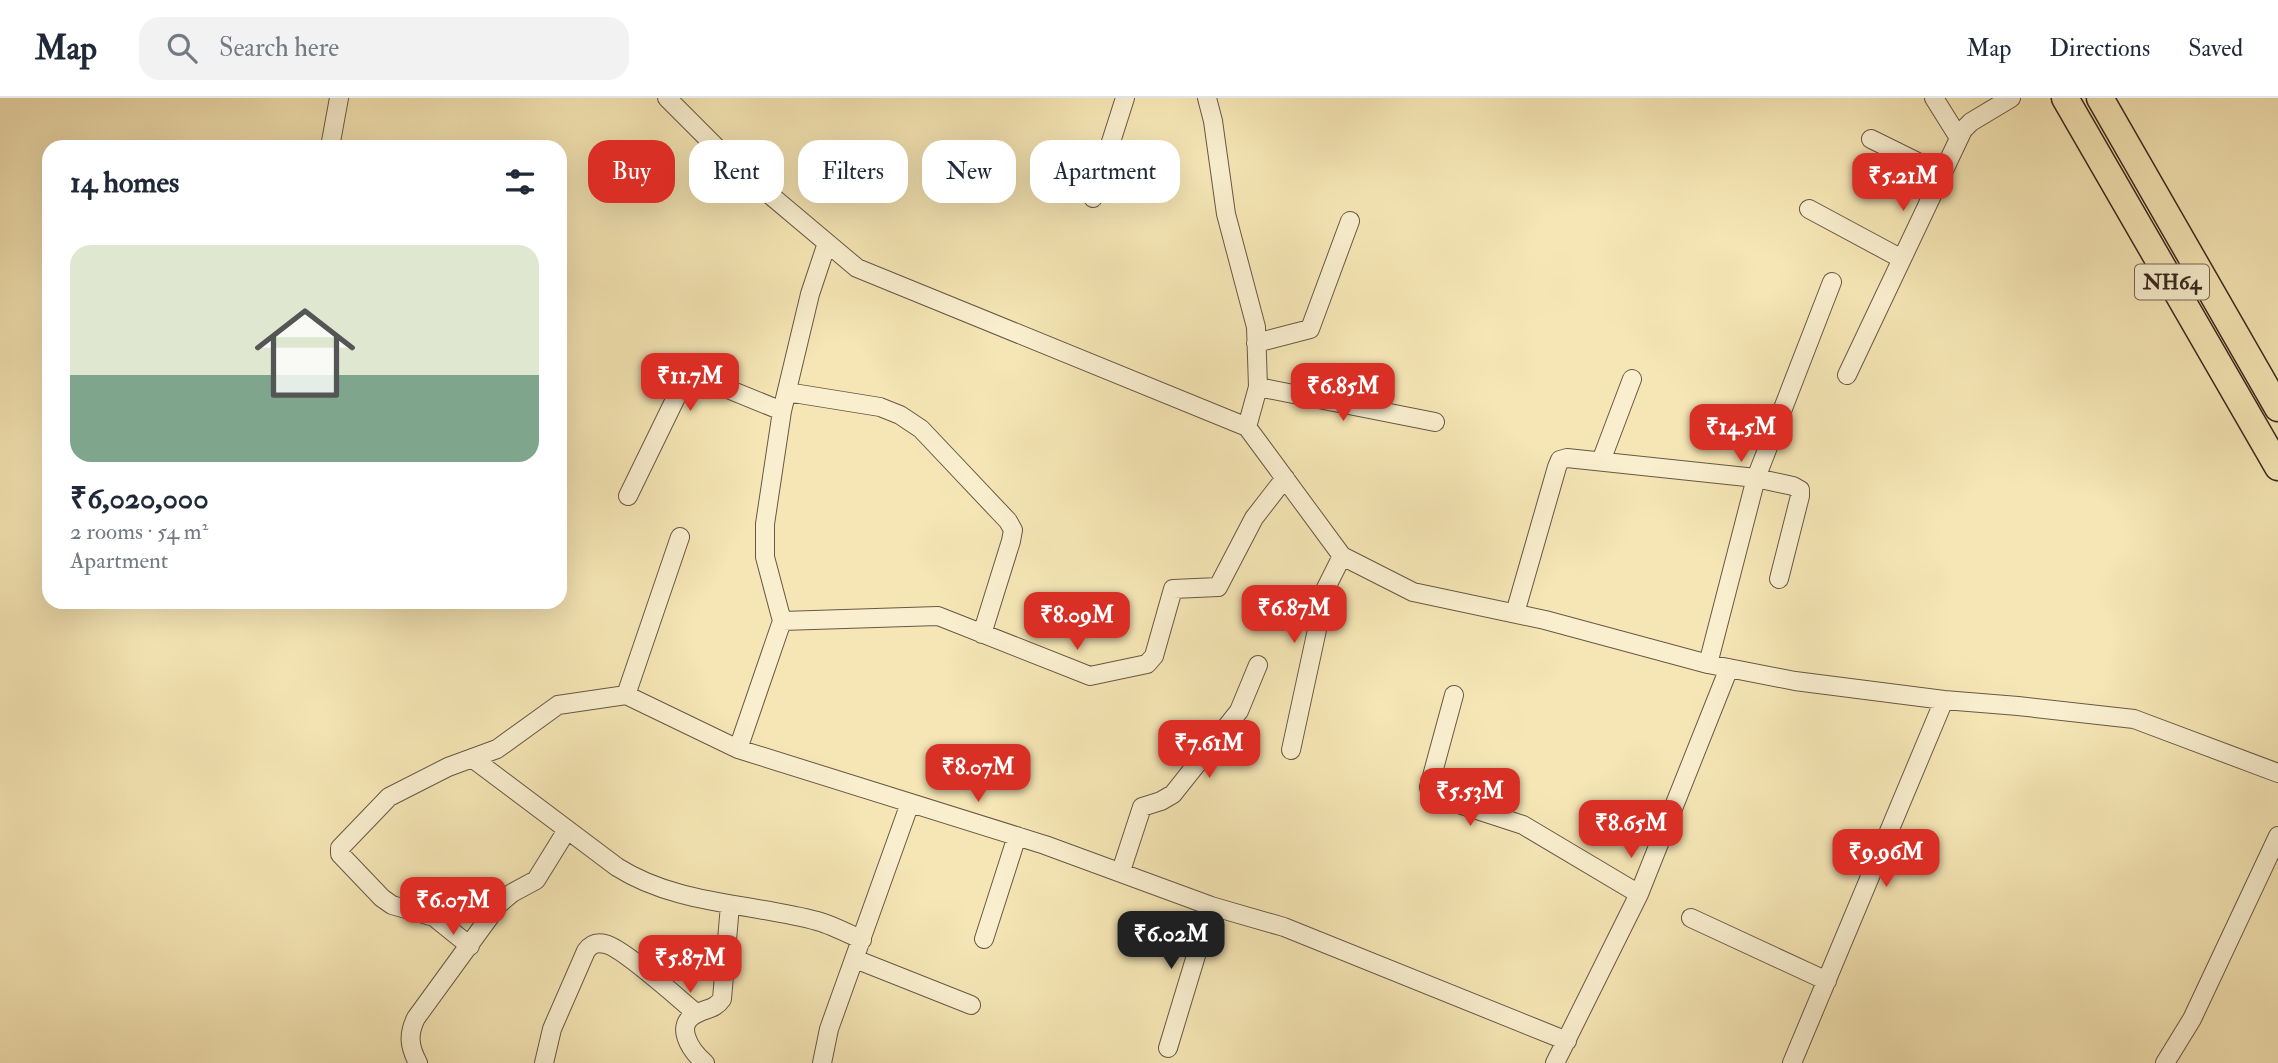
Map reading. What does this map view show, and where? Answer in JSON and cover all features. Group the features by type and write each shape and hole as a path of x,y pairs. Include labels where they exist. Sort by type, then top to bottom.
{"highway":[{"name":"NH64","path":"2065,98 2278,467"},
{"name":"NH64","path":"2100,98 2278,408"}],"street":[{"path":"331,140 339,98"},
{"path":"667,98 731,162 857,268 1247,428 1342,556 1413,592 1515,613 1708,664 1795,681 1944,700 2134,719 2278,773"},
{"path":"1112,140 1125,98"},
{"path":"1207,98 1213,121 1226,214 1256,327 1258,387 1247,428"},
{"path":"1934,98 1959,138"},
{"path":"1847,375 1959,138 1971,122 2011,98"},
{"path":"1871,139 1942,174"},
{"path":"1809,209 1902,259"},
{"path":"1256,343 1310,329 1350,221"},
{"path":"738,749 782,621 765,557 765,524 782,411 810,294 827,243"},
{"path":"1708,664 1756,478 1832,282"},
{"path":"628,496 685,379 691,374 782,411"},
{"path":"1601,461 1632,379"},
{"path":"1258,387 1435,422"},
{"path":"788,392 880,407 900,415 921,429 1008,522 1013,530 1011,541 982,634"},
{"path":"1515,613 1560,460 1567,458 1756,478 1793,486 1800,490 1779,579"},
{"path":"782,621 931,615 1090,677 1146,664 1154,656 1173,589 1219,587 1251,523 1285,478"},
{"path":"626,695 680,537"},
{"path":"1292,750 1326,588 1342,556"},
{"path":"1121,871 1142,807 1173,794 1239,711 1258,665"},
{"path":"1555,1063 1639,894 1730,668"},
{"path":"470,946 434,917 400,908 382,898 338,851 389,797 448,768 497,749 558,705 626,695 738,749 1017,836 1121,871 1211,906 1284,927 1567,1041"},
{"path":"1454,695 1429,787 1431,795 1523,825 1639,894"},
{"path":"1792,1063 1944,700"},
{"path":"472,758 617,867 635,877 689,897 816,920 862,940"},
{"path":"822,1063 829,1029 910,803"},
{"path":"418,1063 411,1049 412,1027 416,1017 504,899 536,880 567,830"},
{"path":"984,939 1017,836"},
{"path":"2165,1063 2192,1019 2278,836"},
{"path":"705,1063 694,1052 684,1035 689,1019 696,1013 711,1009 722,999 730,905"},
{"path":"1168,1048 1211,906"},
{"path":"1691,918 1827,981"},
{"path":"544,1063 552,1029 590,945 597,943 616,948 696,1013"},
{"path":"855,959 971,1005"}]}
